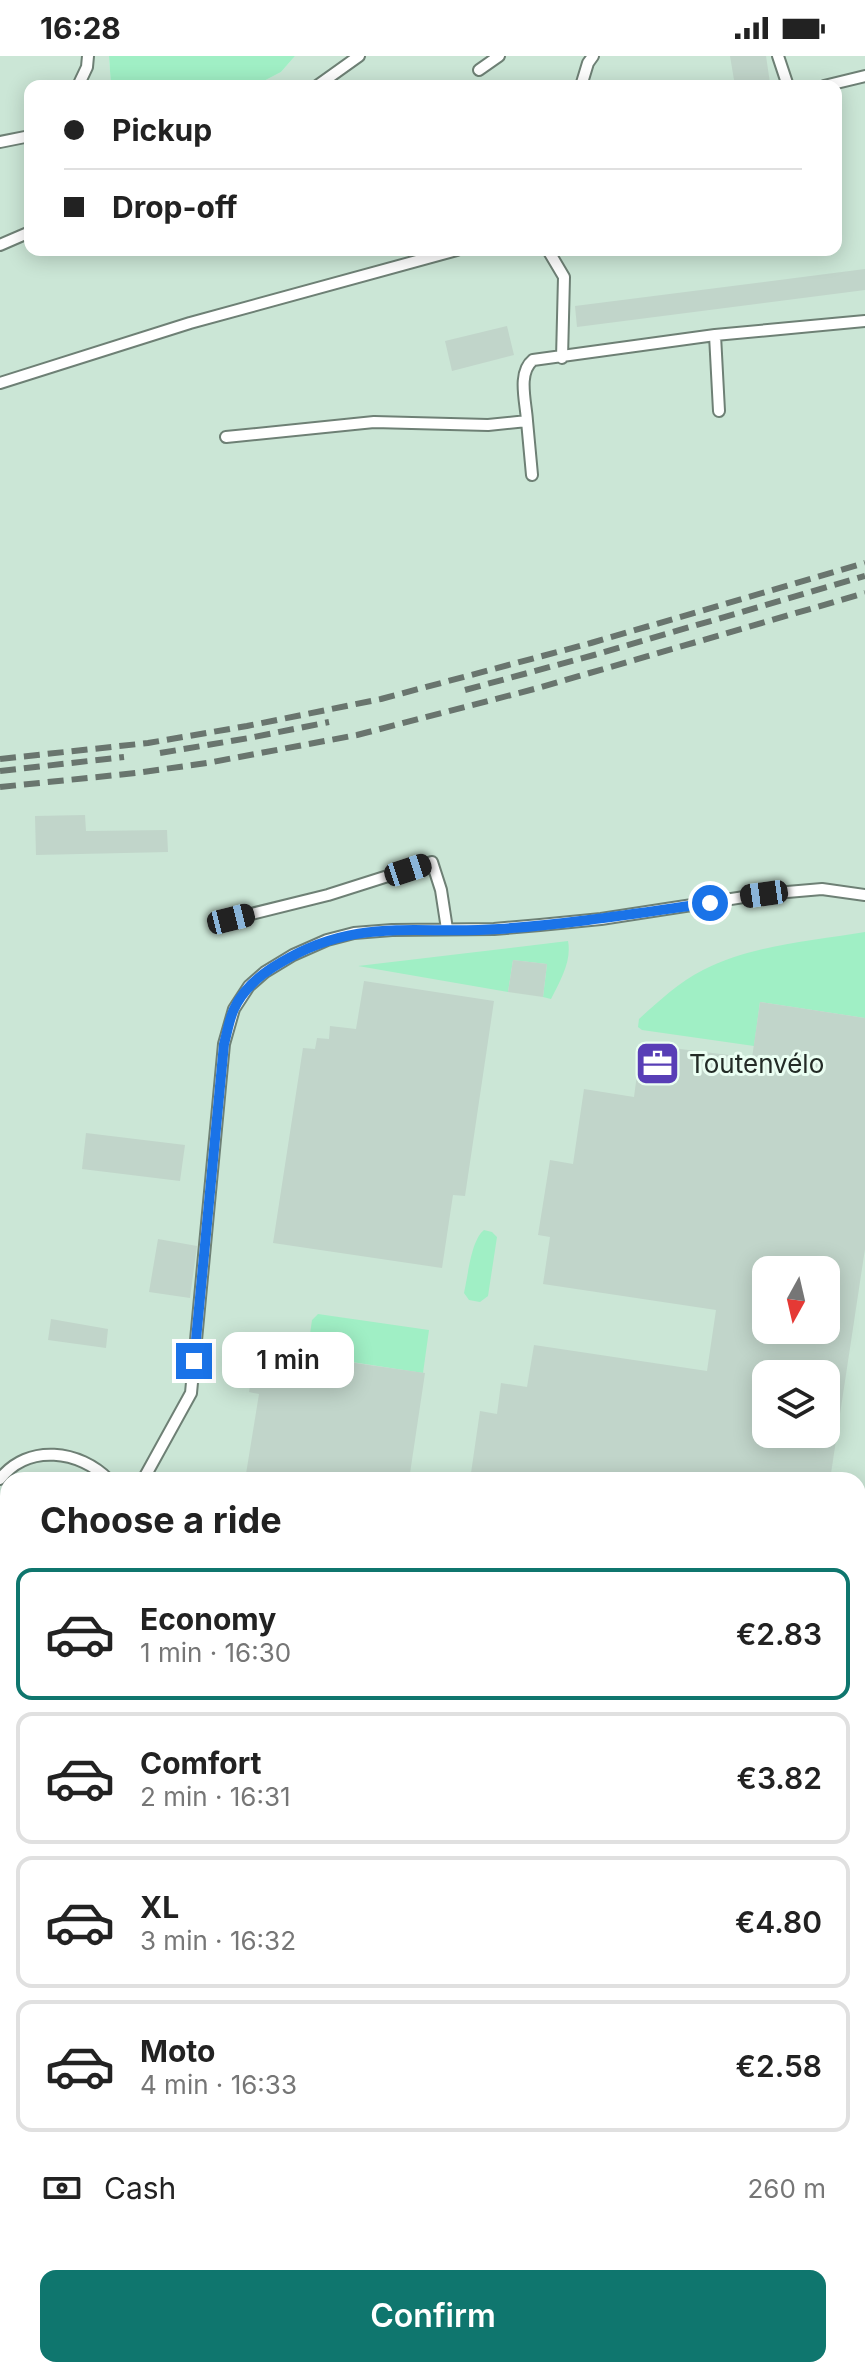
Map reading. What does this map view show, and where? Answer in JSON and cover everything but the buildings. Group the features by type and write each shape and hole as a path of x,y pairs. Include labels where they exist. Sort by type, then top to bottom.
{"lane":[{"path":"81,80 88,56"},
{"path":"325,80 359,56"},
{"path":"479,70 499,56"},
{"path":"583,80 593,56"},
{"path":"778,56 786,80"},
{"path":"842,82 865,76"},
{"path":"0,142 24,137"},
{"path":"0,245 24,235"},
{"path":"0,383 190,323 435,256"},
{"path":"552,256 564,277 562,358"},
{"path":"532,475 524,376 533,360 715,335 865,321"},
{"path":"715,335 719,411"},
{"path":"226,437 374,422 488,425 527,421"},
{"path":"231,919 328,895 432,862 441,890 447,929"},
{"path":"147,1472 191,1393 224,1044 234,1009 249,986 265,972 327,940 354,933 556,924 764,894 822,889 865,895"},
{"path":"9,1472 24,1461 47,1455 72,1456 101,1472"}],"shaded area":[{"path":"0,56 109,56 111,80 24,80 24,256 842,256 842,80 265,80 281,72 295,56 865,56 865,1472 0,1472"}],"green space":[{"path":"109,56 295,56 281,72 266,80 111,80"},
{"path":"865,932 865,1018 760,1002 754,1046 638,1027 639,1019 670,992 694,975 722,962 782,945"},
{"path":"568,941 567,963 551,999 543,997 547,964 513,960 508,992 358,966"},
{"path":"484,1230 497,1237 488,1296 480,1302 469,1300 464,1293 473,1250"},
{"path":"318,1314 429,1330 423,1373 307,1355 312,1320"}],"railway":[{"path":"0,759 148,743 381,699 591,643 865,563"},
{"path":"465,690 865,576"},
{"path":"0,787 207,763 357,735 538,688 865,593"},
{"path":"160,753 329,722"},
{"path":"0,771 124,757"}],"place":[{"name":"Toutenvélo","path":"658,1063"}],"route":[{"path":"194,1361 224,1044 234,1009 249,986 293,955 327,940 354,933 494,929 601,919 710,903"}]}
